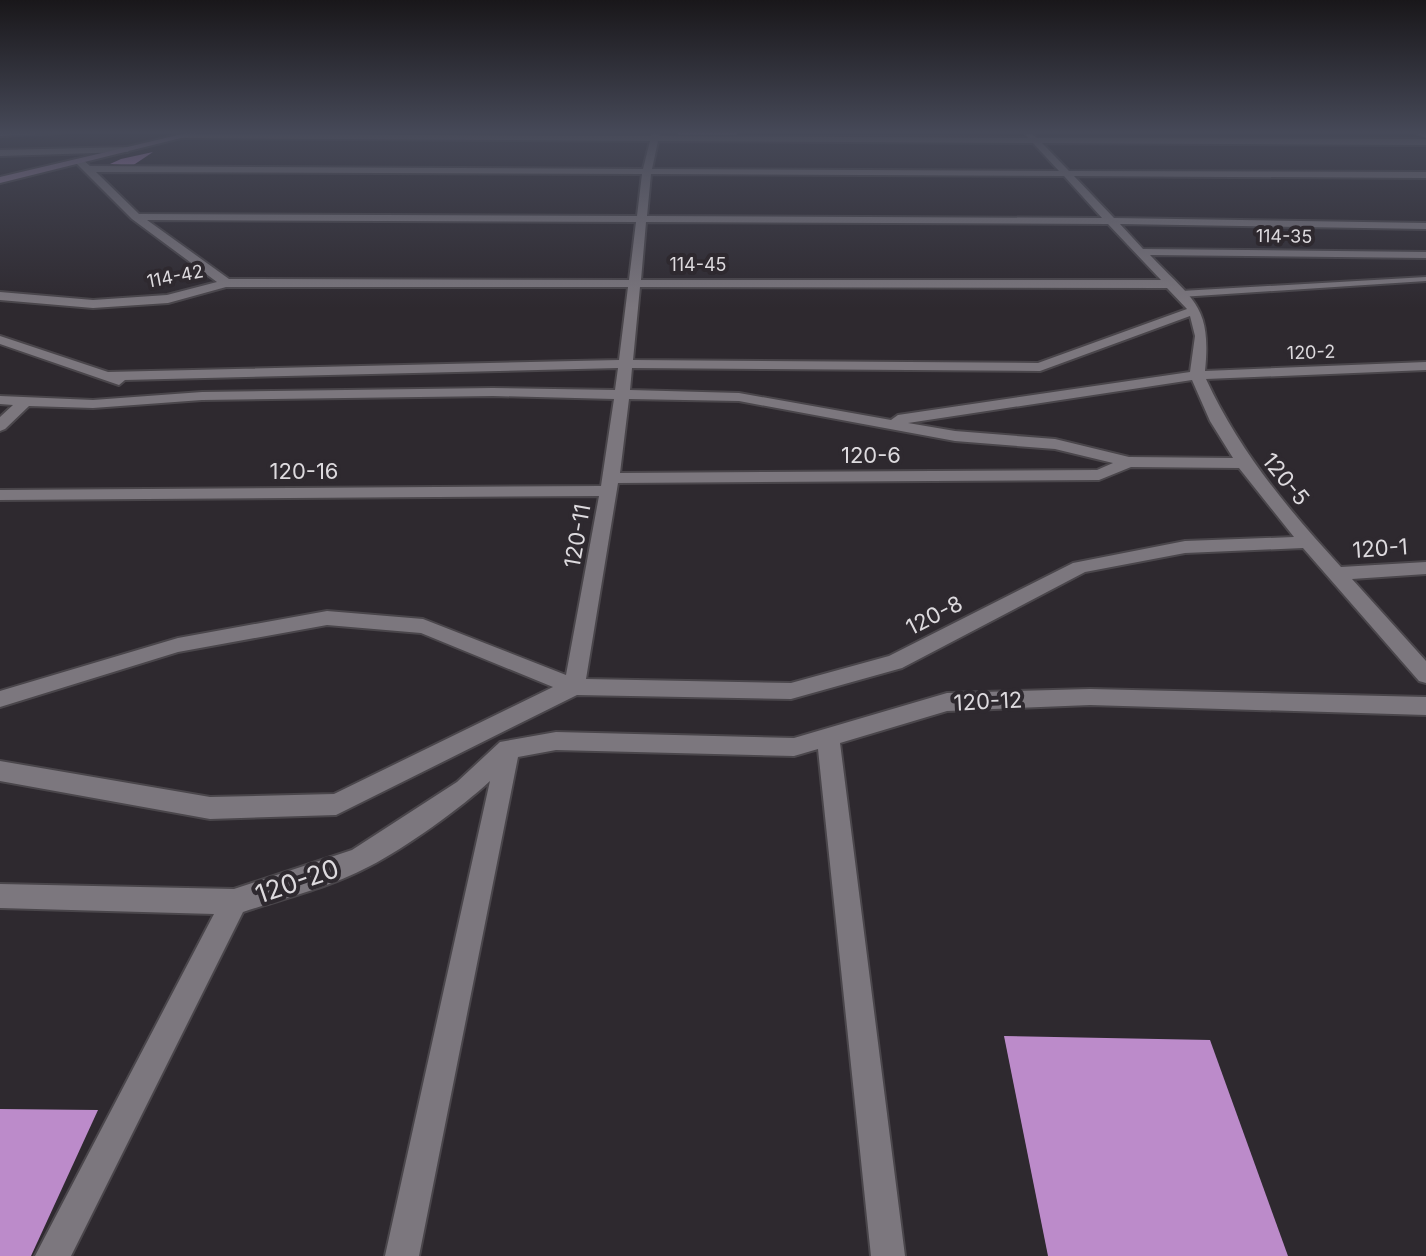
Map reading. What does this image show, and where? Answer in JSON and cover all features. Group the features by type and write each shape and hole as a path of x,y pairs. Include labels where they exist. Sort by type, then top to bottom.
{"street":[{"name":"114-42","path":"110,191 136,217 226,283"},
{"name":"120-11","path":"574,687 610,485 644,191"},
{"path":"1082,191 1195,310 1202,336 1197,375"},
{"path":"136,217 1112,221 1426,226"},
{"name":"114-35","path":"1141,252 1426,255"},
{"name":"114-45","path":"226,283 634,281 1176,289"},
{"name":"114-42","path":"0,296 108,303 168,299 226,283"},
{"path":"110,376 625,364 1040,367 1195,310"},
{"path":"0,340 110,376 155,399"},
{"name":"120-2","path":"880,423 1197,375 1426,366"},
{"path":"1009,403 1040,367"},
{"name":"120-5","path":"1197,375 1218,421 1244,463 1308,542 1426,675"},
{"path":"0,400 93,404 202,396 622,393 739,397 955,436 1055,444 1129,462 1244,463"},
{"path":"0,426 25,401"},
{"name":"120-6","path":"610,485 1099,475 1129,462"},
{"name":"120-16","path":"0,495 610,485"},
{"name":"120-8","path":"574,687 791,691 895,662 1080,567 1185,547 1308,542"},
{"name":"120-1","path":"1337,574 1426,568"},
{"path":"0,699 178,645 327,618 423,626 574,687"},
{"path":"0,771 210,808 336,804 574,687"},
{"name":"120-12","path":"508,749 556,741 794,747 947,702 1090,697 1426,706"},
{"path":"828,737 888,1256"},
{"path":"402,1256 508,749"},
{"name":"120-20","path":"0,896 234,902 314,877 361,858 465,789 508,749"},
{"path":"52,1256 234,902"}],"lane":[{"path":"1176,289 1426,279"}],"building":[{"path":"1004,1036 1210,1040 1288,1256 1048,1256"},
{"path":"0,1109 98,1110 31,1256 0,1256"}]}
